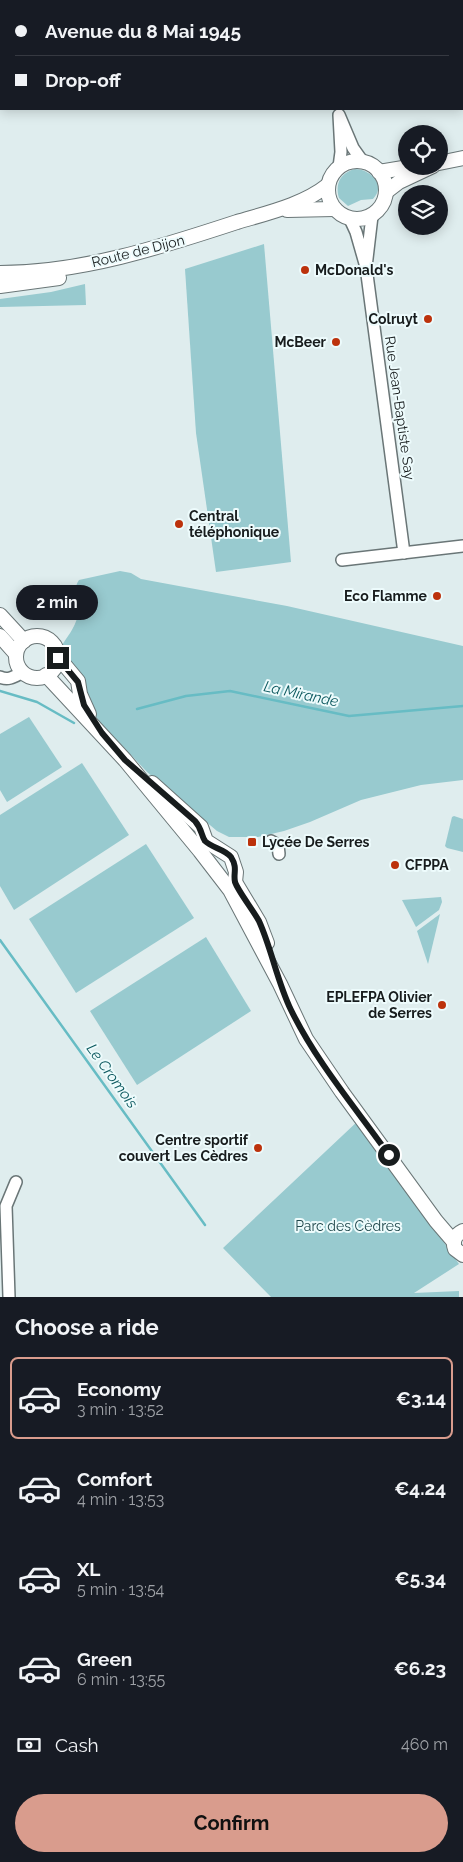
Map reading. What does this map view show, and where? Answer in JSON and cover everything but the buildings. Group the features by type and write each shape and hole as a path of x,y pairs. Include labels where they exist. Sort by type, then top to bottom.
{"main road":[{"path":"448,162 463,158"},
{"path":"350,162 362,162 380,172 385,183 386,192 380,208 372,216 365,219 350,219 334,209 329,200 328,185 333,174 339,168 350,162"},
{"path":"380,172 398,169"},
{"path":"386,192 399,182 415,175"},
{"name":"Route de Dijon","path":"0,273 48,271 160,247 272,212 316,194 328,185"},
{"name":"Route de Dijon","path":"272,212 307,208 334,209"},
{"path":"0,286 79,274 141,255 160,247"},
{"path":"0,615 24,641"},
{"path":"0,636 16,654"},
{"path":"58,658 55,668 46,675 34,677 23,672 17,661 16,654 24,641 36,636 49,640 54,644 58,658 78,682 84,705 102,733"},
{"path":"46,675 102,733 200,851 228,881 259,922 280,984 306,1039 441,1228 459,1235 455,1249 463,1255"},
{"path":"125,760 195,821 201,827 206,841 219,850 228,853 234,863 236,872 228,881"}],"street":[{"path":"338,112 356,154 362,162"},
{"path":"338,112 341,152 339,168"},
{"name":"Rue Jean-Baptiste Say","path":"366,267 372,216"},
{"name":"Rue Jean-Baptiste Say","path":"350,219 356,232 366,267 404,553"},
{"path":"342,560 463,546"},
{"path":"0,677 12,678 23,672"},
{"path":"270,841 278,845 279,854"},
{"path":"8,1297 3,1206 16,1182"}],"green space":[{"path":"355,169 366,172 375,179 378,188 377,194 373,199 361,200 348,206 339,198 338,184 342,176"},
{"path":"264,244 291,562 216,572 196,433 185,269"},
{"path":"85,284 86,305 0,307 0,299 51,292"},
{"path":"120,571 131,573 141,579 287,606 463,646 463,780 421,785 361,800 310,822 258,837 229,837 217,831 147,772 93,714 61,654 61,647 73,629 79,611 76,588 79,580"},
{"path":"29,717 62,767 7,802 0,790 0,734"},
{"path":"82,763 129,835 14,910 0,886 0,815"},
{"path":"452,817 463,819 463,852 445,846"},
{"path":"146,844 194,918 76,993 29,919"},
{"path":"441,897 442,902 439,910 416,927 402,900"},
{"path":"440,914 428,964 417,931"},
{"path":"206,937 251,1011 137,1085 90,1011"},
{"name":"Parc des Cèdres","path":"359,1120 459,1264 414,1293 459,1291 459,1297 271,1297 223,1248"}],"waterway":[{"name":"La Mirande","path":"0,691 37,702 74,723"},
{"name":"La Mirande","path":"137,709 186,696 230,691 349,716 463,706"},
{"name":"Le Cromois","path":"0,940 205,1225"}],"place":[{"name":"McDonald's","path":"305,270"},
{"name":"Colruyt","path":"428,319"},
{"name":"McBeer","path":"336,342"},
{"name":"Central téléphonique","path":"179,524"},
{"name":"Eco Flamme","path":"437,596"},
{"name":"Lycée De Serres","path":"252,842"},
{"name":"CFPPA","path":"395,865"},
{"name":"EPLEFPA Olivier de Serres","path":"442,1005"},
{"name":"Centre sportif couvert Les Cèdres","path":"258,1148"}],"route":[{"path":"58,658 78,682 84,705 102,733 125,760 201,827 206,841 219,850 228,853 231,857 236,872 235,882 259,922 280,984 306,1039 342,1092 389,1155"}]}
